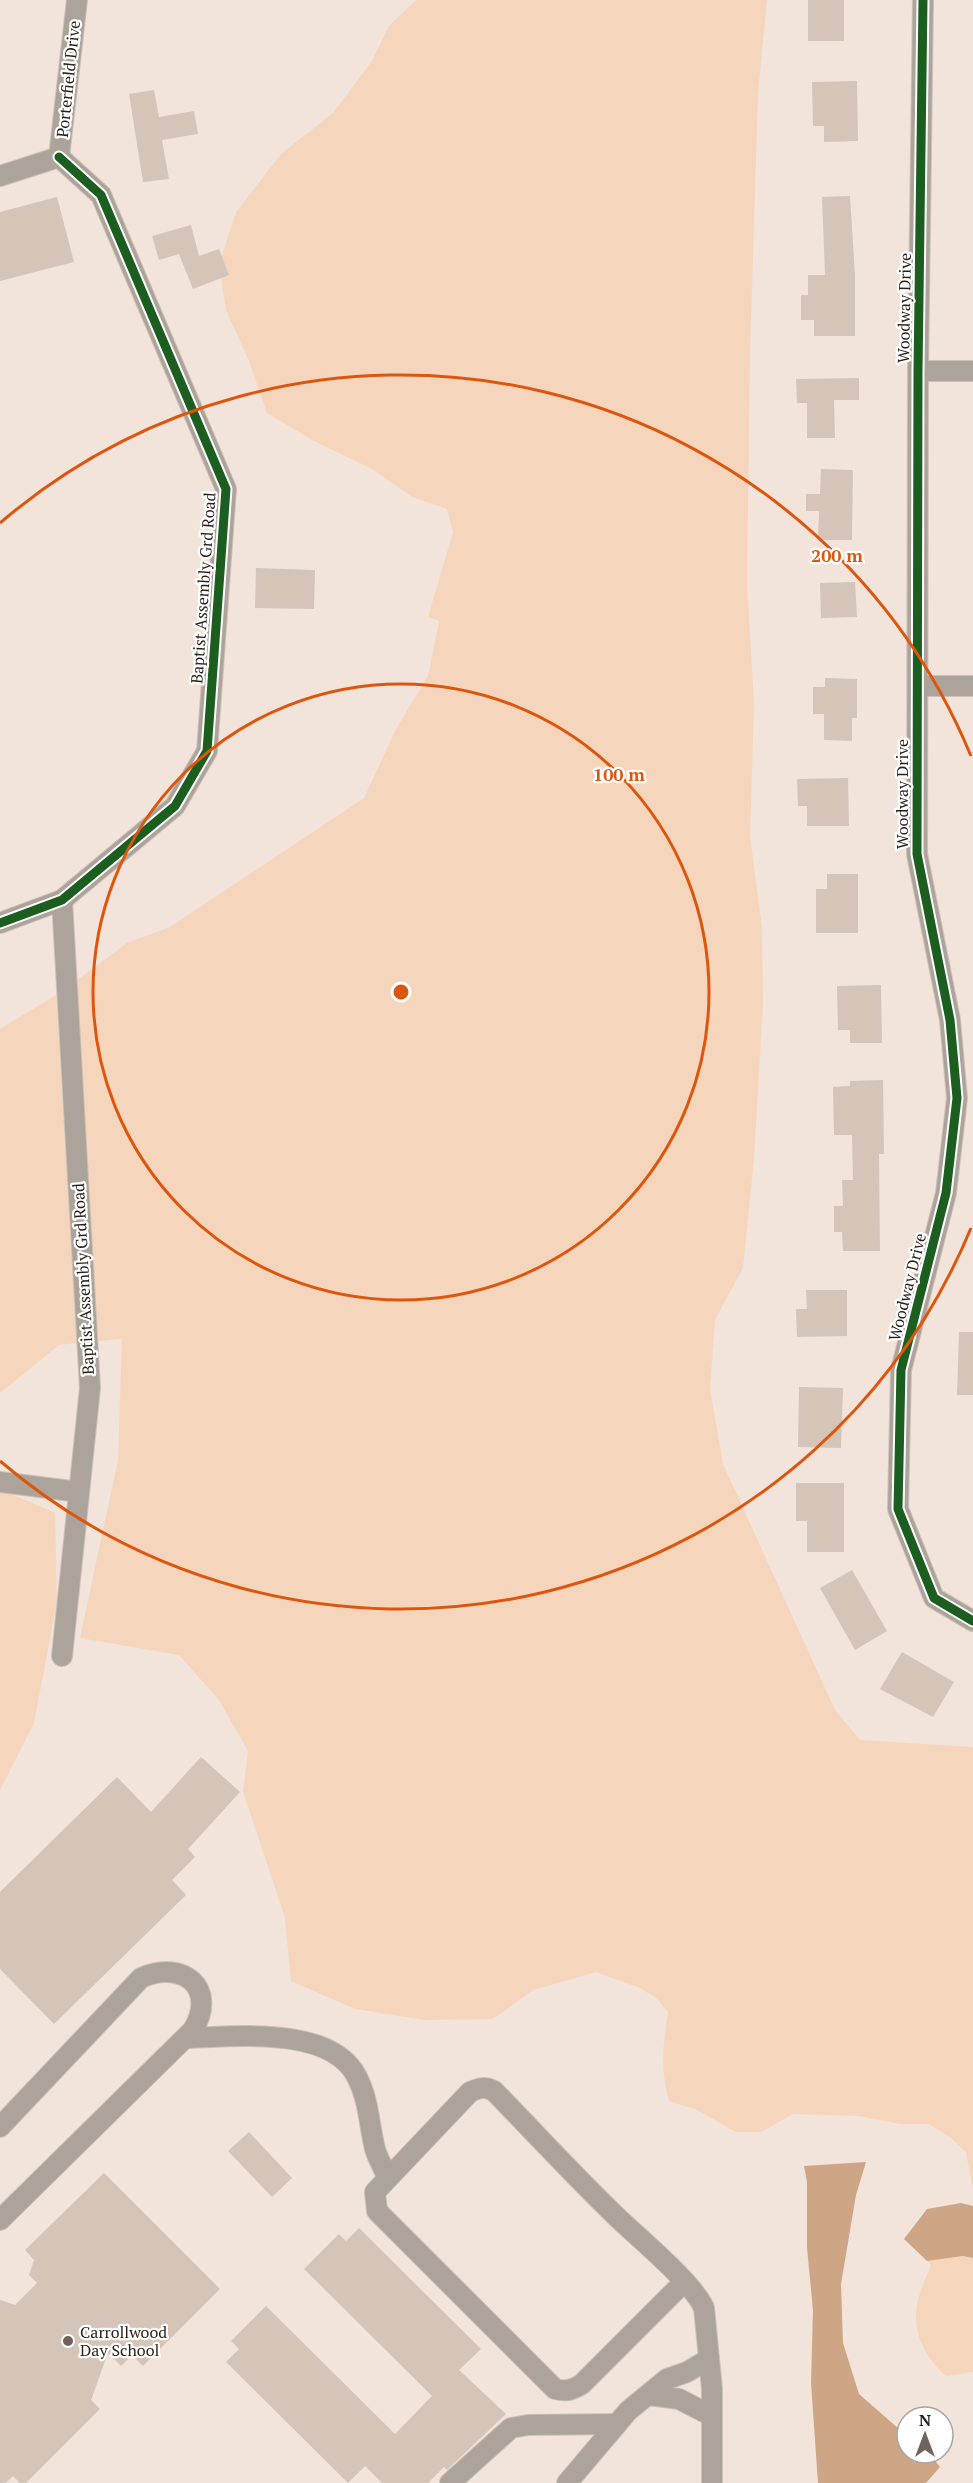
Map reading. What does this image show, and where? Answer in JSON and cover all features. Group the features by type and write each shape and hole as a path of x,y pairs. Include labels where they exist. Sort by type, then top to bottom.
{"street":[{"name":"Porterfield Drive","path":"59,157 77,0"},
{"name":"Woodway Drive","path":"923,0 918,370 917,854 950,1020 957,1098 946,1193 901,1370 898,1509 934,1598 973,1621"},
{"path":"0,176 59,157"},
{"name":"Baptist Assembly Grd Road","path":"0,924 62,900 175,806 207,751 226,489 101,195 59,157"},
{"path":"918,370 973,371"},
{"path":"918,686 973,686"},
{"name":"Baptist Assembly Grd Road","path":"62,900 90,1388 62,1656"},
{"path":"0,1482 79,1492"},
{"path":"0,2220 185,2038 200,2019 200,1993 193,1981 171,1971 155,1972 141,1978 1,2125"},
{"path":"185,2038 301,2040 326,2048 339,2057 356,2075 366,2099 375,2150 388,2178"},
{"path":"684,2282 582,2384 564,2392 555,2389 377,2211 375,2192 470,2092 479,2088 494,2091 604,2205 700,2297 705,2308 709,2359 712,2483"},
{"path":"567,2483 628,2411 667,2379 687,2372 709,2359"},
{"path":"649,2395 679,2399 712,2416"},
{"path":"450,2483 511,2428 538,2424 617,2424"}],"shaded area":[{"path":"416,0 767,0 758,94 750,353 747,583 754,704 750,836 762,928 763,1003 754,1159 743,1268 715,1320 710,1389 723,1464 835,1710 860,1740 973,1747 973,2191 966,2152 951,2138 929,2124 900,2124 859,2116 793,2114 761,2132 736,2132 695,2109 669,2101 664,2078 663,2057 668,2012 656,1998 640,1988 596,1972 533,1990 493,2019 424,2020 355,2009 291,1981 285,1918 243,1792 248,1751 219,1700 179,1655 80,1638 118,1460 122,1339 98,1341 77,980 127,943 170,927 364,798 396,729 428,676 439,621 428,617 453,532 447,509 412,497 372,469 314,441 267,413 249,361 226,310 219,264 236,212 281,154 333,113 372,61 389,26"},
{"path":"56,995 77,1343 59,1345 0,1393 0,1029"},
{"path":"0,1489 55,1513 57,1602 34,1723 0,1790"},
{"path":"866,2162 856,2195 841,2284 843,2343 859,2394 895,2426 895,2465 938,2465 940,2467 926,2483 818,2483 811,2383 813,2310 807,2248 807,2182 804,2166"},
{"path":"961,2203 973,2206 973,2258 963,2256 927,2261 904,2239 927,2209"},
{"path":"963,2256 973,2258 973,2372 946,2376 924,2349 916,2324 916,2309 931,2265 927,2261"}],"building":[{"path":"808,0 844,0 844,41 808,41"},
{"path":"857,81 858,141 824,142 824,126 813,126 812,82"},
{"path":"154,90 159,117 194,111 198,134 162,140 169,179 143,182 129,94"},
{"path":"850,196 855,275 855,336 814,336 814,320 801,320 801,295 808,295 808,275 825,275 822,197"},
{"path":"57,197 74,262 0,281 0,212"},
{"path":"191,225 199,256 219,249 229,275 193,289 179,254 159,260 152,236"},
{"path":"859,378 859,400 834,400 835,438 807,438 807,403 797,403 796,379"},
{"path":"821,469 853,470 852,540 818,540 819,511 806,511 806,494 820,494"},
{"path":"256,568 315,570 314,609 255,608"},
{"path":"855,582 857,617 821,618 820,583"},
{"path":"825,678 857,679 857,718 852,718 852,741 824,740 824,714 813,714 813,687 825,687"},
{"path":"848,778 849,826 807,826 807,806 798,806 797,779"},
{"path":"827,874 858,874 858,933 816,933 816,889 827,889"},
{"path":"881,985 882,1043 850,1043 850,1030 838,1030 837,986"},
{"path":"883,1080 884,1154 879,1154 880,1251 843,1251 842,1232 834,1232 834,1206 843,1206 842,1180 853,1180 852,1135 834,1135 833,1087 850,1086 850,1081"},
{"path":"806,1290 847,1290 847,1336 797,1337 796,1309 807,1309"},
{"path":"959,1332 973,1332 973,1395 957,1395"},
{"path":"799,1387 843,1388 841,1448 798,1447"},
{"path":"796,1483 844,1483 844,1552 807,1552 807,1521 796,1521"},
{"path":"852,1570 887,1631 855,1650 820,1588"},
{"path":"902,1652 954,1682 933,1717 880,1689"},
{"path":"201,1757 240,1792 188,1849 195,1857 172,1880 186,1895 54,2024 0,1969 0,1892 117,1777 151,1812"},
{"path":"249,2132 292,2178 272,2197 228,2151"},
{"path":"104,2173 220,2289 143,2366 132,2355 121,2366 108,2353 91,2400 100,2409 26,2483 20,2483 13,2476 6,2483 0,2483 0,2300 15,2305 37,2283 29,2275 34,2260 25,2250"},
{"path":"359,2228 481,2349 459,2370 506,2414 447,2470 444,2467 428,2483 382,2483 365,2466 348,2483 226,2362 239,2349 231,2341 266,2306 395,2434 432,2396 304,2269 339,2234 346,2241"}],"cycle path":[{"path":"923,0 918,371 917,854 950,1020 957,1098 946,1193 901,1370 898,1509 934,1598 973,1621"},
{"path":"0,923 62,900 175,806 207,751 226,489 101,195 59,157"}],"place":[{"name":"Carrollwood Day School","path":"68,2341"}]}
